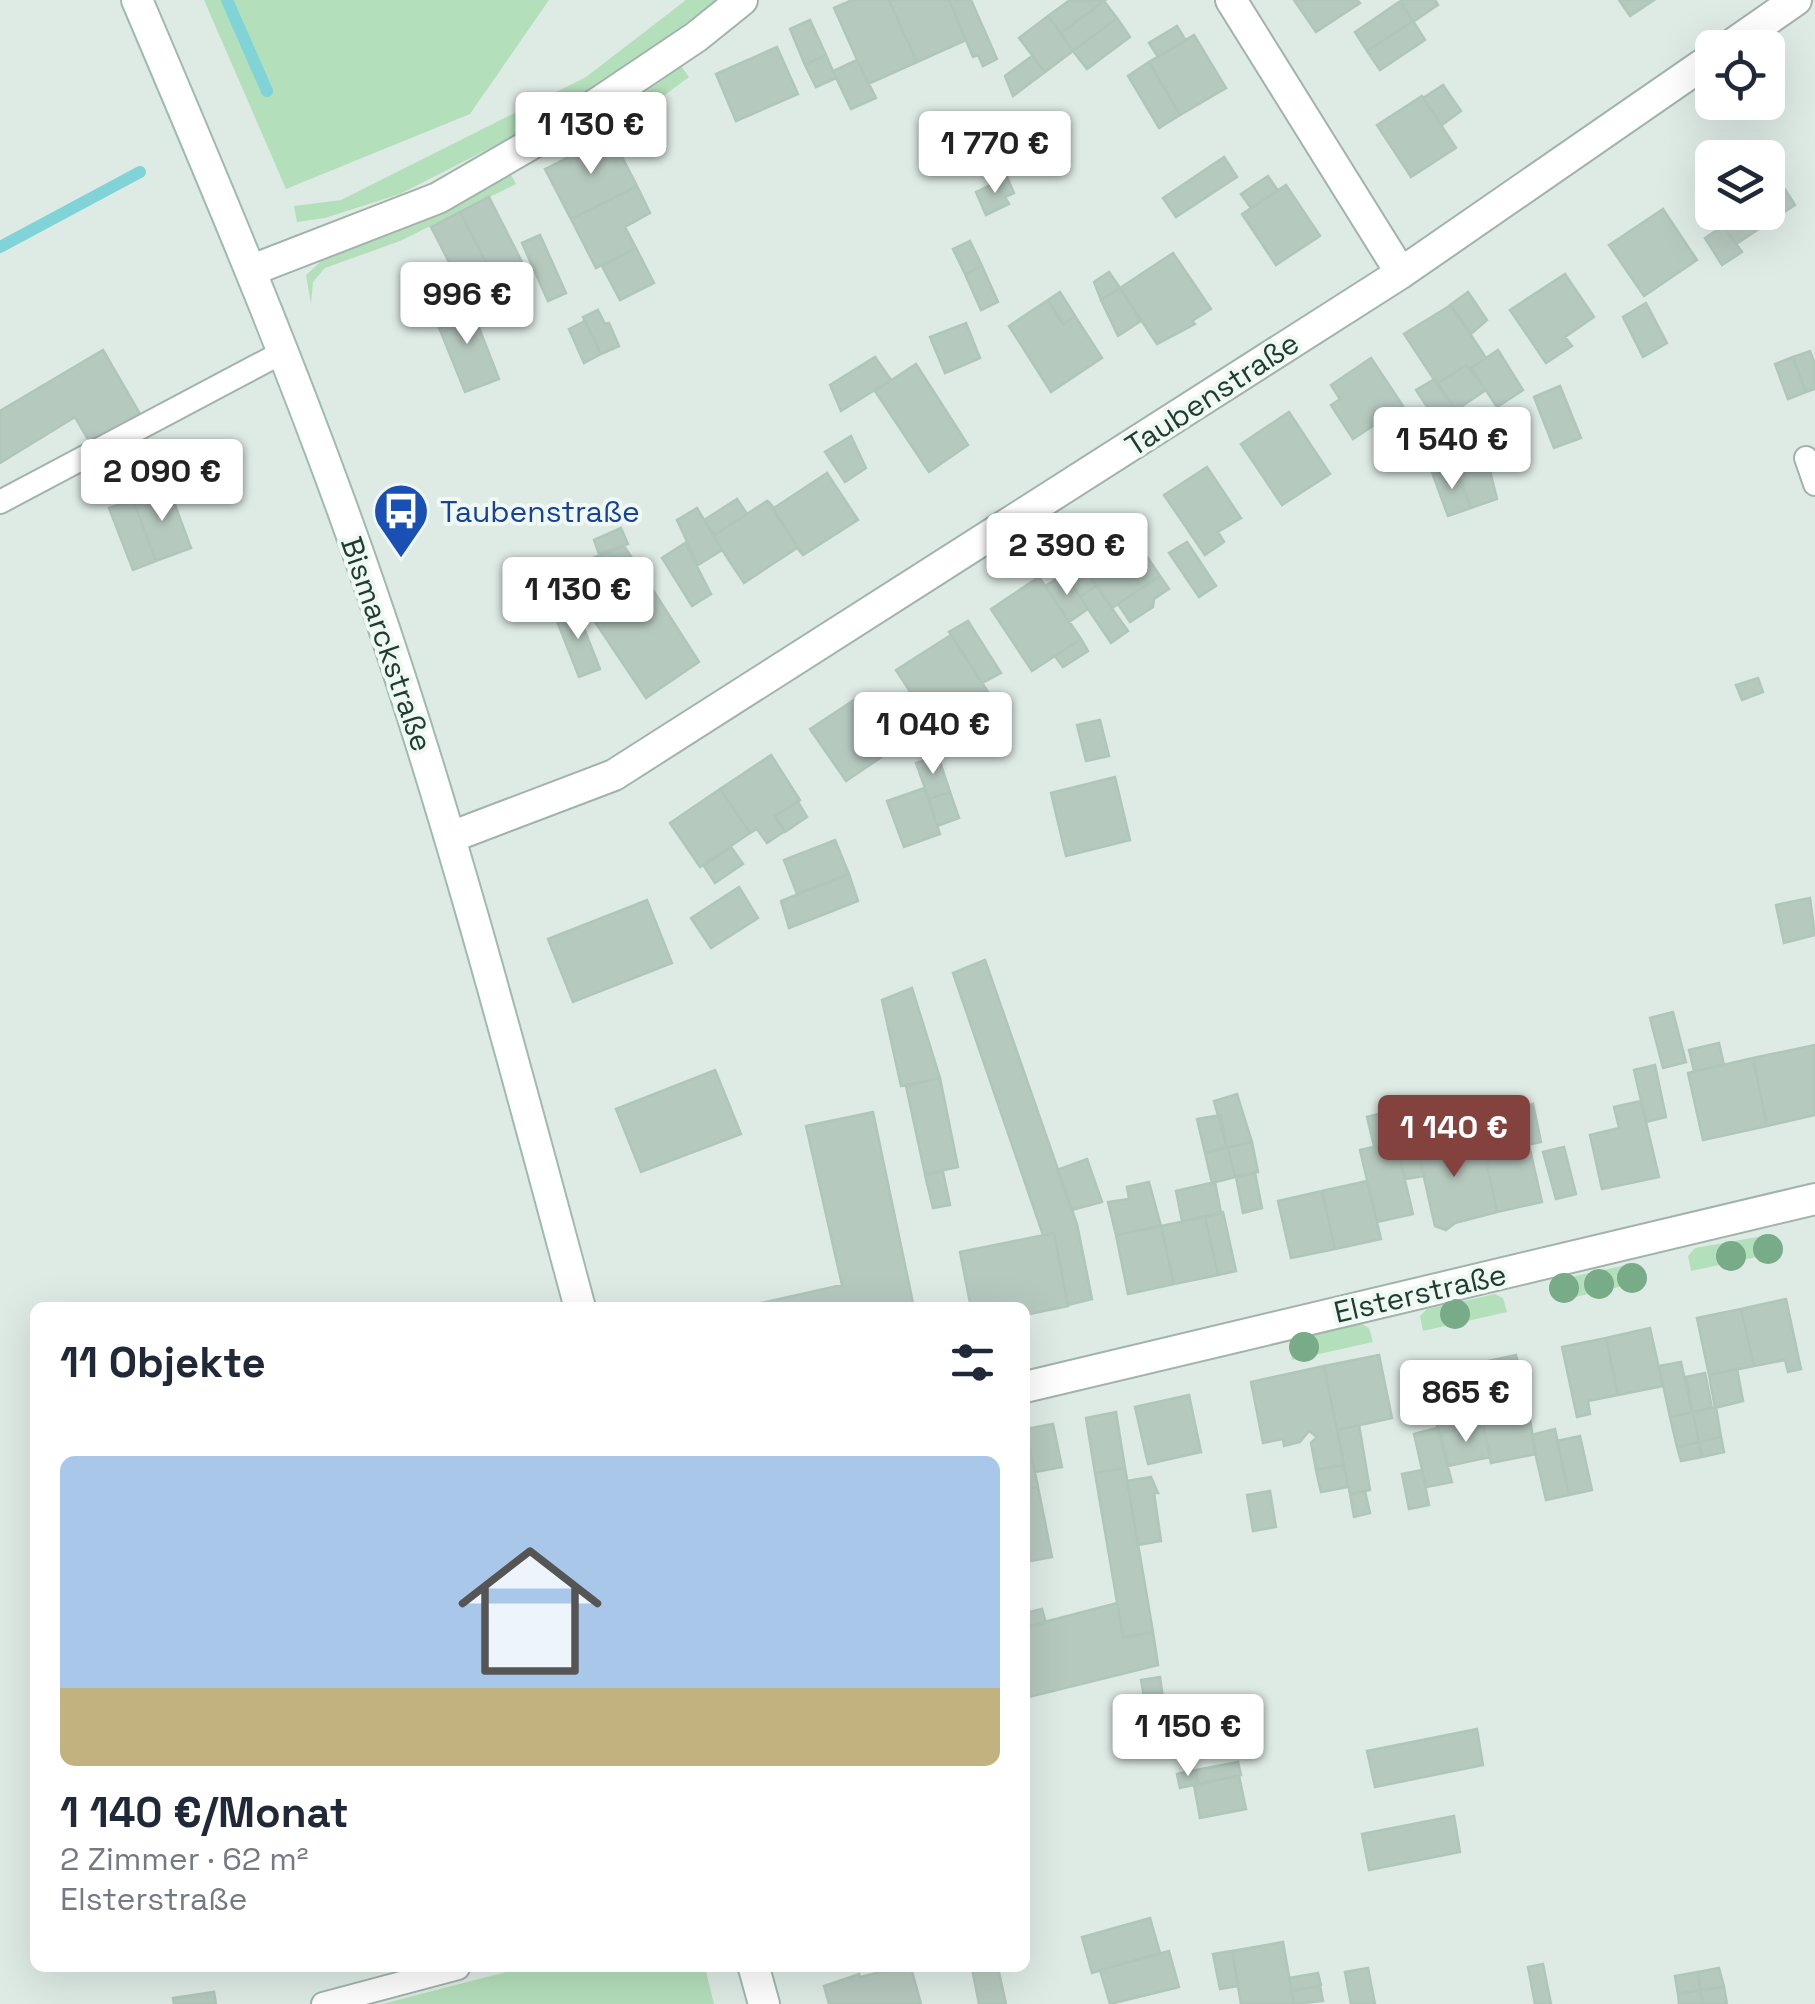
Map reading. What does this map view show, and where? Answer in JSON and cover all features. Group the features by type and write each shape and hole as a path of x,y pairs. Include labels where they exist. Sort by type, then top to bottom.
{"street":[{"name":"Bismarckstraße","path":"137,0 252,270 370,588 452,837 578,1302"},
{"path":"252,270 438,198 571,120 696,38 742,0"},
{"path":"1232,0 1401,273"},
{"path":"1752,30 1790,2"},
{"name":"Taubenstraße","path":"452,837 614,776 1401,273 1695,70"},
{"name":"Elsterstraße","path":"1030,1386 1815,1200"},
{"path":"755,1972 764,2004"}],"lane":[{"path":"0,502 283,352"},
{"path":"1806,458 1815,484"},
{"path":"323,2004 443,1972"}],"green space":[{"path":"204,0 549,0 470,114 286,189"},
{"path":"686,0 716,0 567,109 400,194 325,218 297,222 294,206 341,200 586,77"},
{"path":"681,66 689,77 611,135 605,122"},
{"path":"510,173 516,184 400,241 325,268 313,282 311,304 306,275 330,253"},
{"path":"1763,1236 1772,1238 1776,1253 1691,1271 1688,1256 1695,1248"},
{"path":"1631,1264 1641,1268 1645,1281 1558,1301 1556,1287 1561,1279"},
{"path":"1495,1294 1503,1298 1507,1312 1423,1331 1420,1316 1427,1309"},
{"path":"1362,1324 1369,1328 1373,1342 1292,1360 1293,1340"},
{"path":"506,1972 706,1972 714,2004 382,2004"}],"building":[{"path":"852,0 889,0 917,62 868,84 834,8"},
{"path":"889,0 949,0 966,40 917,62"},
{"path":"949,0 971,0 997,59 983,66 978,55 973,57"},
{"path":"1070,0 1104,1 1061,33 1048,16"},
{"path":"1294,0 1357,0 1360,3 1316,32"},
{"path":"1401,0 1435,0 1438,5 1413,22"},
{"path":"1619,0 1654,0 1630,16"},
{"path":"1104,1 1117,18 1073,51 1061,33"},
{"path":"1399,2 1413,21 1367,51 1355,32"},
{"path":"1048,16 1073,51 1045,72 1019,38"},
{"path":"1117,18 1130,37 1087,69 1073,51"},
{"path":"810,20 826,55 805,65 790,29"},
{"path":"1413,21 1425,40 1380,70 1367,51"},
{"path":"1177,26 1186,41 1158,57 1149,43"},
{"path":"1194,35 1226,88 1180,115 1149,62"},
{"path":"777,47 798,94 736,121 716,74"},
{"path":"826,55 836,78 816,87 805,65"},
{"path":"1032,56 1045,72 1013,96 1005,76"},
{"path":"857,60 876,98 851,109 833,71"},
{"path":"1149,62 1180,115 1159,128 1128,76"},
{"path":"1443,85 1461,111 1442,125 1423,98"},
{"path":"1422,96 1456,148 1411,177 1377,125"},
{"path":"611,136 637,186 571,219 545,169"},
{"path":"1224,157 1237,177 1176,217 1163,198"},
{"path":"1268,176 1278,191 1251,208 1241,194"},
{"path":"1007,177 1014,193 1005,197 1009,204 986,215 976,192"},
{"path":"1286,185 1320,236 1276,265 1242,214"},
{"path":"637,186 650,213 625,227 636,248 596,268 571,219"},
{"path":"1785,189 1795,205 1785,212"},
{"path":"489,197 527,272 498,286 460,212"},
{"path":"1663,209 1697,260 1644,296 1609,245"},
{"path":"460,212 498,286 469,301 431,227"},
{"path":"1717,230 1726,230 1742,252 1722,265 1705,238"},
{"path":"1727,230 1757,230 1736,244"},
{"path":"540,235 566,293 548,301 522,243"},
{"path":"970,241 982,266 965,274 953,249"},
{"path":"636,248 654,283 620,300 602,266"},
{"path":"1173,253 1211,309 1192,321 1195,324 1157,344 1120,288"},
{"path":"450,263 469,302 434,315 418,276"},
{"path":"982,266 998,302 981,310 965,274"},
{"path":"1109,272 1120,288 1101,300 1094,282"},
{"path":"1565,274 1594,317 1565,337 1572,346 1546,363 1510,310"},
{"path":"1120,288 1141,321 1118,336 1101,300"},
{"path":"1060,292 1075,316 1063,324 1048,300"},
{"path":"1468,292 1487,320 1471,334 1450,305"},
{"path":"1048,300 1063,324 1075,316 1102,358 1051,392 1009,326"},
{"path":"469,302 499,379 465,392 434,315"},
{"path":"1646,303 1667,343 1643,357 1623,317"},
{"path":"1451,305 1486,358 1469,369 1466,365 1437,384 1404,334"},
{"path":"598,310 619,346 601,354 583,317"},
{"path":"585,321 601,354 584,363 569,329"},
{"path":"966,323 980,358 945,373 930,337"},
{"path":"103,350 143,419 93,448 75,417 0,463 0,411"},
{"path":"1498,350 1523,390 1497,407 1471,368"},
{"path":"1810,351 1815,364 1815,389 1806,392 1793,357"},
{"path":"875,357 891,380 841,411 830,385"},
{"path":"1793,357 1806,392 1788,399 1775,364"},
{"path":"1371,358 1403,406 1353,439 1331,405 1340,399 1331,385"},
{"path":"916,364 968,445 929,472 875,391"},
{"path":"1466,365 1486,390 1456,410 1437,384"},
{"path":"1435,379 1486,455 1497,499 1471,508 1441,428 1416,390"},
{"path":"1560,386 1581,438 1554,448 1534,397"},
{"path":"1289,412 1330,474 1282,505 1241,444"},
{"path":"1441,428 1455,468 1433,475 1416,433"},
{"path":"851,436 866,468 845,482 825,452"},
{"path":"1207,467 1241,518 1218,532 1224,542 1205,555 1164,495"},
{"path":"1455,468 1471,508 1448,516 1433,475"},
{"path":"827,473 858,520 803,555 768,501 774,508"},
{"path":"168,486 191,548 156,561 133,500"},
{"path":"737,499 747,514 714,535 704,520"},
{"path":"133,500 156,561 133,570 109,508"},
{"path":"767,501 803,555 797,548 744,583 713,536"},
{"path":"697,508 722,550 698,565 677,520"},
{"path":"1123,521 1160,576 1112,608 1075,553"},
{"path":"621,528 628,544 599,554 594,540"},
{"path":"1187,542 1216,586 1199,597 1169,553"},
{"path":"685,543 711,594 692,606 662,558"},
{"path":"624,546 644,576 617,594 595,557"},
{"path":"1075,553 1096,586 1080,597 1059,564"},
{"path":"606,572 617,595 644,576 699,662 646,698 575,592"},
{"path":"1065,574 1088,609 1069,622 1045,586"},
{"path":"1160,576 1169,589 1154,599 1153,607 1130,622 1118,604"},
{"path":"1039,577 1081,639 1032,671 991,609"},
{"path":"1096,586 1128,631 1111,643 1080,597"},
{"path":"576,608 600,669 579,677 555,616"},
{"path":"968,621 1001,673 982,683 949,632"},
{"path":"951,635 988,692 934,728 896,670"},
{"path":"1081,639 1088,651 1063,667 1055,656"},
{"path":"1758,678 1763,692 1742,700 1736,685"},
{"path":"854,700 889,752 846,781 810,729"},
{"path":"1100,720 1109,756 1086,761 1077,725"},
{"path":"771,755 800,800 775,816 785,831 767,843 757,829 750,833 720,789"},
{"path":"938,756 950,792 929,799 916,763"},
{"path":"1115,777 1130,840 1066,856 1051,793"},
{"path":"924,788 940,834 904,847 887,801"},
{"path":"720,789 750,833 700,867 670,823"},
{"path":"950,792 959,818 937,826 929,799"},
{"path":"798,802 807,817 785,832 775,816"},
{"path":"835,840 849,874 797,894 784,860"},
{"path":"731,847 743,864 715,883 704,866"},
{"path":"849,874 858,901 789,928 781,901"},
{"path":"739,887 758,918 711,948 691,918"},
{"path":"1810,898 1815,935 1784,943 1776,905"},
{"path":"647,900 672,963 573,1002 548,939"},
{"path":"985,960 1077,1224 1092,1299 1068,1305 1054,1233 1043,1235 953,973"},
{"path":"912,988 940,1078 901,1086 882,1000"},
{"path":"1673,1012 1686,1062 1663,1068 1650,1018"},
{"path":"1719,1043 1724,1065 1694,1071 1689,1050"},
{"path":"1815,1045 1815,1115 1767,1126 1753,1058"},
{"path":"1753,1058 1767,1126 1703,1140 1688,1073"},
{"path":"1655,1065 1666,1117 1646,1122 1634,1070"},
{"path":"715,1070 741,1134 641,1172 616,1109"},
{"path":"940,1078 958,1167 925,1174 906,1086"},
{"path":"1237,1094 1252,1142 1227,1148 1214,1101"},
{"path":"1641,1101 1659,1177 1602,1189 1590,1135 1619,1128 1614,1107"},
{"path":"1533,1104 1541,1142 1503,1150 1495,1113"},
{"path":"1412,1107 1419,1137 1396,1142 1390,1111"},
{"path":"1390,1111 1396,1142 1374,1146 1367,1117"},
{"path":"873,1112 913,1302 765,1302 842,1285 806,1126"},
{"path":"1221,1115 1227,1148 1205,1153 1197,1119"},
{"path":"1458,1128 1465,1159 1485,1155 1497,1212 1455,1223 1446,1230 1435,1226 1415,1138"},
{"path":"1415,1138 1424,1176 1405,1179 1396,1142"},
{"path":"1252,1142 1258,1172 1235,1177 1228,1147"},
{"path":"1396,1142 1413,1214 1377,1222 1360,1150"},
{"path":"1529,1145 1542,1202 1497,1212 1485,1155"},
{"path":"1228,1147 1235,1177 1212,1183 1205,1153"},
{"path":"1564,1147 1576,1194 1556,1199 1543,1152"},
{"path":"1087,1159 1102,1202 1072,1210 1057,1170"},
{"path":"943,1172 950,1205 933,1208 925,1175"},
{"path":"1255,1173 1262,1208 1243,1213 1236,1177"},
{"path":"1367,1181 1381,1239 1335,1249 1322,1191"},
{"path":"1149,1182 1161,1226 1116,1235 1108,1202 1129,1199 1127,1187"},
{"path":"1215,1182 1221,1213 1182,1221 1176,1191"},
{"path":"1322,1191 1335,1249 1291,1258 1278,1201"},
{"path":"1223,1212 1236,1271 1218,1275 1205,1217"},
{"path":"1205,1217 1218,1275 1174,1284 1161,1226"},
{"path":"1161,1226 1174,1284 1128,1294 1116,1235"},
{"path":"1054,1233 1068,1306 1030,1314 1030,1302 970,1302 960,1252"},
{"path":"1786,1299 1801,1369 1788,1372 1785,1360 1754,1366 1741,1309"},
{"path":"1741,1309 1754,1366 1709,1375 1697,1318"},
{"path":"1650,1328 1663,1386 1618,1395 1606,1338"},
{"path":"1606,1338 1618,1395 1588,1401 1590,1414 1577,1417 1562,1347"},
{"path":"1379,1355 1392,1418 1337,1430 1324,1366"},
{"path":"1516,1355 1529,1414 1483,1424 1470,1365"},
{"path":"1681,1362 1692,1412 1670,1417 1659,1366"},
{"path":"1470,1365 1483,1424 1439,1433 1424,1375"},
{"path":"1324,1366 1344,1465 1316,1470 1311,1443 1317,1437 1309,1431 1300,1442 1284,1446 1283,1439 1263,1443 1251,1382"},
{"path":"1737,1369 1743,1401 1715,1408 1709,1375"},
{"path":"1705,1373 1712,1408 1693,1412 1686,1377"},
{"path":"1189,1395 1201,1452 1148,1464 1135,1407"},
{"path":"1716,1407 1721,1437 1699,1442 1693,1412"},
{"path":"1116,1412 1125,1468 1095,1473 1086,1418"},
{"path":"1693,1412 1699,1442 1677,1447 1670,1417"},
{"path":"1529,1414 1536,1454 1491,1463 1483,1424"},
{"path":"1053,1424 1062,1467 1035,1472 1030,1428"},
{"path":"1483,1424 1490,1457 1448,1466 1441,1433"},
{"path":"1359,1425 1370,1490 1350,1494 1337,1430"},
{"path":"1437,1428 1452,1482 1426,1487 1414,1434"},
{"path":"1555,1429 1569,1495 1546,1500 1531,1435"},
{"path":"1580,1436 1592,1490 1569,1495 1557,1441"},
{"path":"1721,1437 1724,1452 1702,1457 1699,1442"},
{"path":"1699,1442 1702,1457 1681,1461 1677,1447"},
{"path":"1030,1448 1038,1487 1030,1488"},
{"path":"1344,1465 1348,1487 1321,1492 1316,1470"},
{"path":"1125,1468 1153,1632 1123,1637 1095,1473"},
{"path":"1422,1470 1429,1505 1409,1509 1402,1474"},
{"path":"1151,1477 1158,1493 1154,1493 1161,1541 1138,1545 1127,1481"},
{"path":"1038,1487 1052,1557 1030,1561 1030,1488"},
{"path":"1270,1491 1276,1527 1253,1531 1247,1495"},
{"path":"1365,1491 1370,1513 1354,1517 1350,1494"},
{"path":"1117,1603 1123,1638 1153,1632 1158,1665 1030,1697 1030,1626"},
{"path":"1042,1609 1046,1623 1030,1626 1030,1612"},
{"path":"1160,1677 1163,1699 1145,1702 1141,1680"},
{"path":"1477,1729 1483,1765 1375,1787 1367,1751"},
{"path":"1238,1762 1241,1775 1198,1784 1196,1770"},
{"path":"1196,1770 1198,1784 1180,1788 1177,1774"},
{"path":"1239,1776 1246,1809 1200,1818 1194,1785"},
{"path":"1454,1816 1460,1852 1369,1870 1362,1834"},
{"path":"1150,1918 1160,1953 1092,1973 1082,1937"},
{"path":"1283,1942 1294,2004 1241,2004 1232,1951"},
{"path":"1169,1951 1179,1987 1110,2004 1100,1970"},
{"path":"1232,1951 1238,1986 1220,1989 1213,1954"},
{"path":"1543,1964 1551,2004 1535,2004 1528,1967"},
{"path":"1368,1968 1375,2004 1351,2004 1345,1972"},
{"path":"1719,1968 1724,1987 1700,1990 1698,1972"},
{"path":"881,1972 912,1972 921,2004 829,2004 824,1986 859,1974 860,1977"},
{"path":"973,1972 999,1972 1006,2004 979,2004"},
{"path":"1698,1972 1700,1990 1678,1994 1675,1976"},
{"path":"1318,1973 1321,1985 1291,1991 1289,1978"},
{"path":"1320,1986 1323,2001 1294,2004 1291,1991"},
{"path":"1724,1987 1727,2004 1703,2004 1700,1990"},
{"path":"1700,1990 1703,2004 1679,2004 1678,1994"},
{"path":"214,1992 216,2004 174,2004 173,1998"}],"waterway":[{"path":"227,0 267,91"},
{"path":"0,247 140,172"}],"place":[{"name":"Taubenstraße","path":"401,560"}]}
